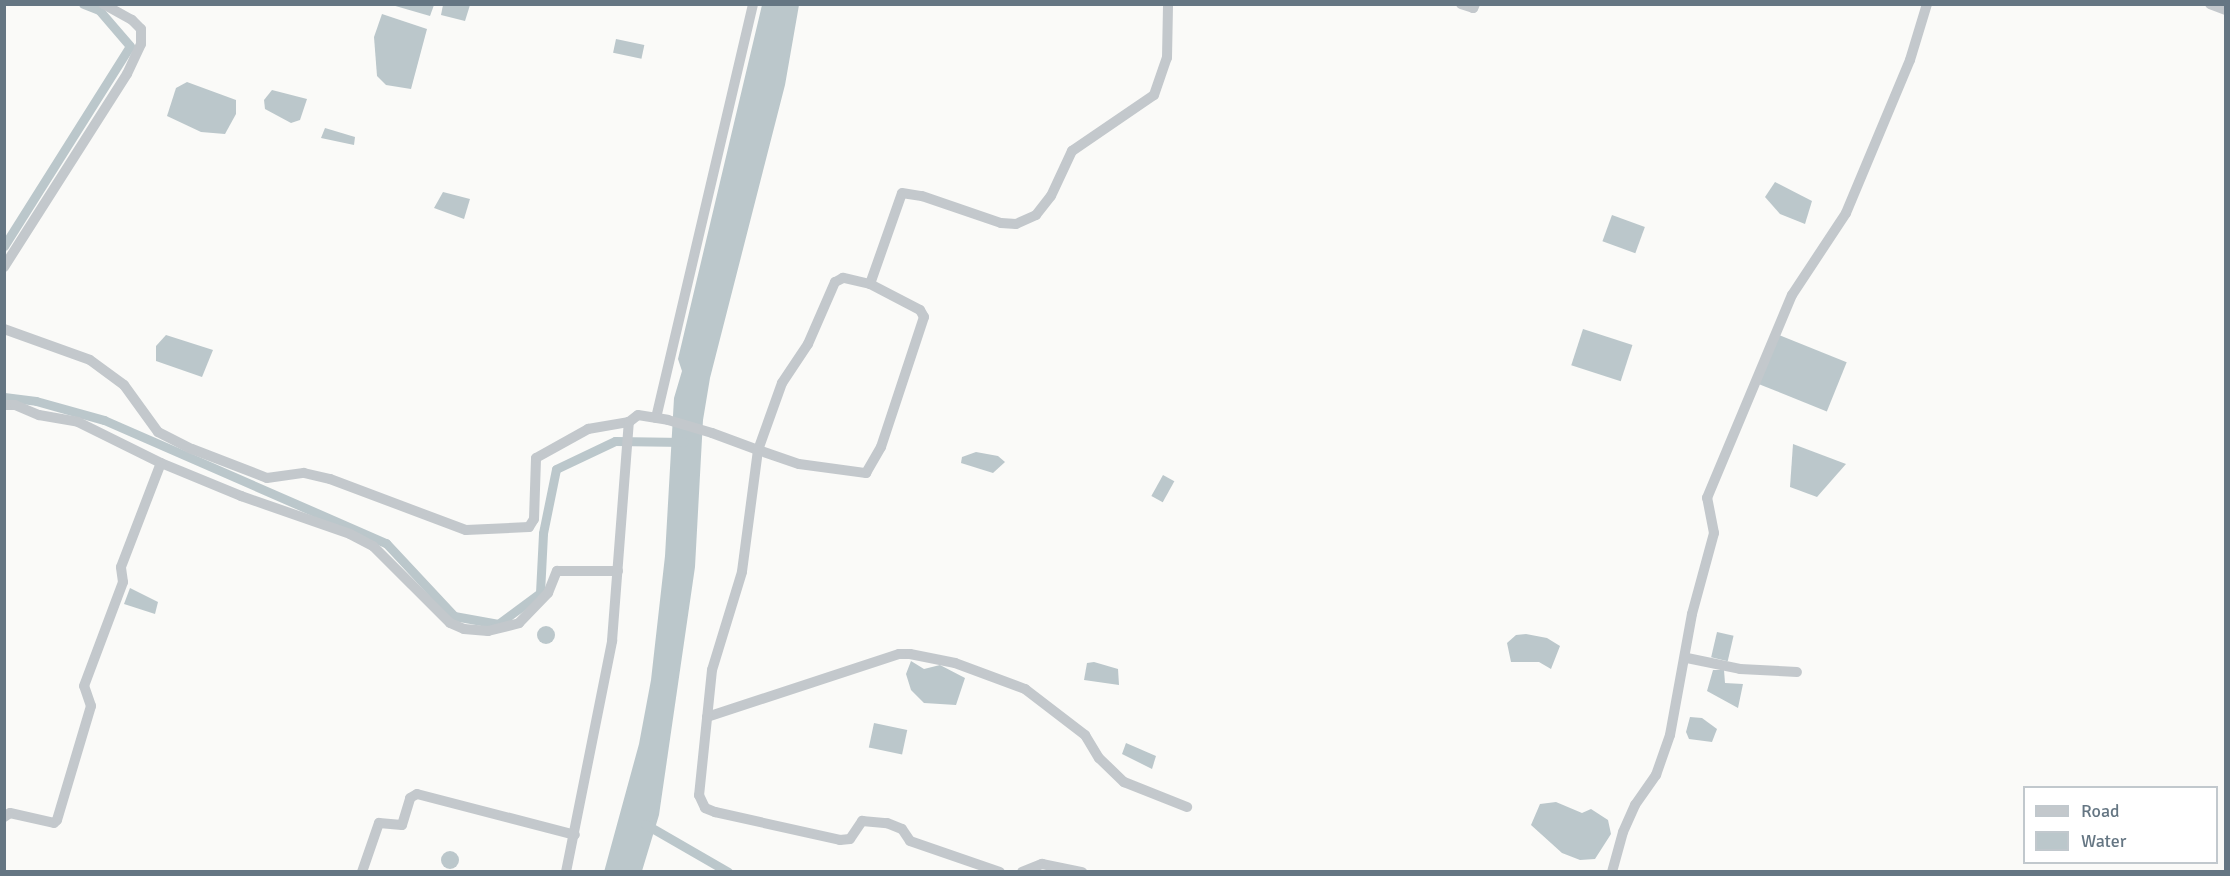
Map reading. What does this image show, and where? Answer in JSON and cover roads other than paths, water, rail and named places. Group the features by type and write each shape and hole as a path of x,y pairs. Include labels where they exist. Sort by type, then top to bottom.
{"street":[{"path":"4,267 127,74 141,44 141,29 132,20 103,4"},
{"path":"656,418 753,4"},
{"path":"870,284 902,193 916,194 1001,224 1016,224 1036,215 1051,196 1072,151 1154,95 1167,58 1168,4"},
{"path":"1461,4 1473,8 1475,4"},
{"path":"1612,872 1635,805 1650,786 1663,758 1687,658 1692,614 1714,532 1707,498 1792,295 1846,213 1910,60 1927,4"},
{"path":"2210,4 2226,10"},
{"path":"566,872 606,677 618,571 624,452 628,426 638,415 668,420 712,433 758,450 799,464 850,474 866,473 873,466 924,317 920,310 870,284 843,278 835,282 808,344 782,383 758,450 742,572 712,670 699,795 705,808 844,840 852,836 862,821 887,824 902,829 910,840 1000,872"},
{"path":"4,329 90,360 124,385 158,432 192,449 267,478 304,473 330,478 466,530 530,527 534,519 536,458 588,429 628,426"},
{"path":"4,405 15,405 39,415 78,422 161,464 358,538 373,546 450,622 464,629 488,631 519,623 548,593 557,571 618,571"},
{"path":"4,817 10,813 54,823 57,820 91,706 84,686 123,582 122,567 161,464"},
{"path":"707,717 899,654 910,654 955,663 1025,689 1085,735 1099,758 1124,782 1187,807"},
{"path":"1687,658 1740,669 1797,672"},
{"path":"362,872 379,822 402,825 410,798 417,794 574,835"},
{"path":"1022,872 1042,864 1082,872"}],"water":[{"path":"434,4 430,16 392,5"},
{"path":"443,5 470,5 465,21 441,15"},
{"path":"762,5 799,5 785,85 710,378 703,420 695,567 659,815 642,871 604,872 639,744 651,680 665,556 674,398 682,371 678,359"},
{"path":"382,14 427,29 411,89 386,85 377,76 374,37"},
{"path":"616,39 644,45 641,59 613,53"},
{"path":"187,82 236,100 236,114 225,134 201,132 167,116 176,88"},
{"path":"272,90 307,99 300,120 291,123 265,109 264,100"},
{"path":"325,128 355,137 354,145 321,138"},
{"path":"1775,182 1812,201 1805,224 1780,214 1765,197"},
{"path":"443,192 470,199 464,219 434,208"},
{"path":"1612,215 1645,227 1635,253 1602,241"},
{"path":"1583,329 1632,345 1621,381 1571,365"},
{"path":"166,335 213,350 202,377 156,361 156,346"},
{"path":"1779,335 1847,362 1827,411 1759,384"},
{"path":"1793,444 1846,464 1817,497 1790,487"},
{"path":"976,452 998,456 1005,462 993,473 961,463 962,457"},
{"path":"1163,475 1174,481 1163,502 1151,496"},
{"path":"130,588 158,602 155,614 124,604"},
{"path":"546,626 552,629 555,635 552,641 546,644 540,641 537,635 540,629"},
{"path":"1717,632 1734,636 1728,661 1711,657"},
{"path":"1526,634 1547,638 1560,646 1551,669 1539,662 1511,662 1507,643 1516,635"},
{"path":"911,661 924,669 940,665 965,678 956,705 924,703 911,690 906,674"},
{"path":"1094,662 1118,669 1119,685 1084,680 1087,663"},
{"path":"1713,670 1724,670 1725,683 1743,684 1738,708 1707,691"},
{"path":"1690,717 1702,718 1717,729 1712,742 1689,739 1686,732"},
{"path":"874,723 907,730 902,755 869,747"},
{"path":"1126,743 1156,756 1152,769 1122,754"},
{"path":"1556,802 1582,813 1591,809 1608,820 1611,834 1595,859 1580,860 1562,853 1531,825 1540,804"},
{"path":"446,851 454,851 459,856 457,867 446,869 441,864 441,856"}],"waterway":[{"path":"4,246 130,46 99,10 83,4"},
{"path":"4,397 36,401 104,420 386,543 454,616 498,624 540,593 543,533 556,469 615,441 684,442"},
{"path":"645,824 728,872"}]}
